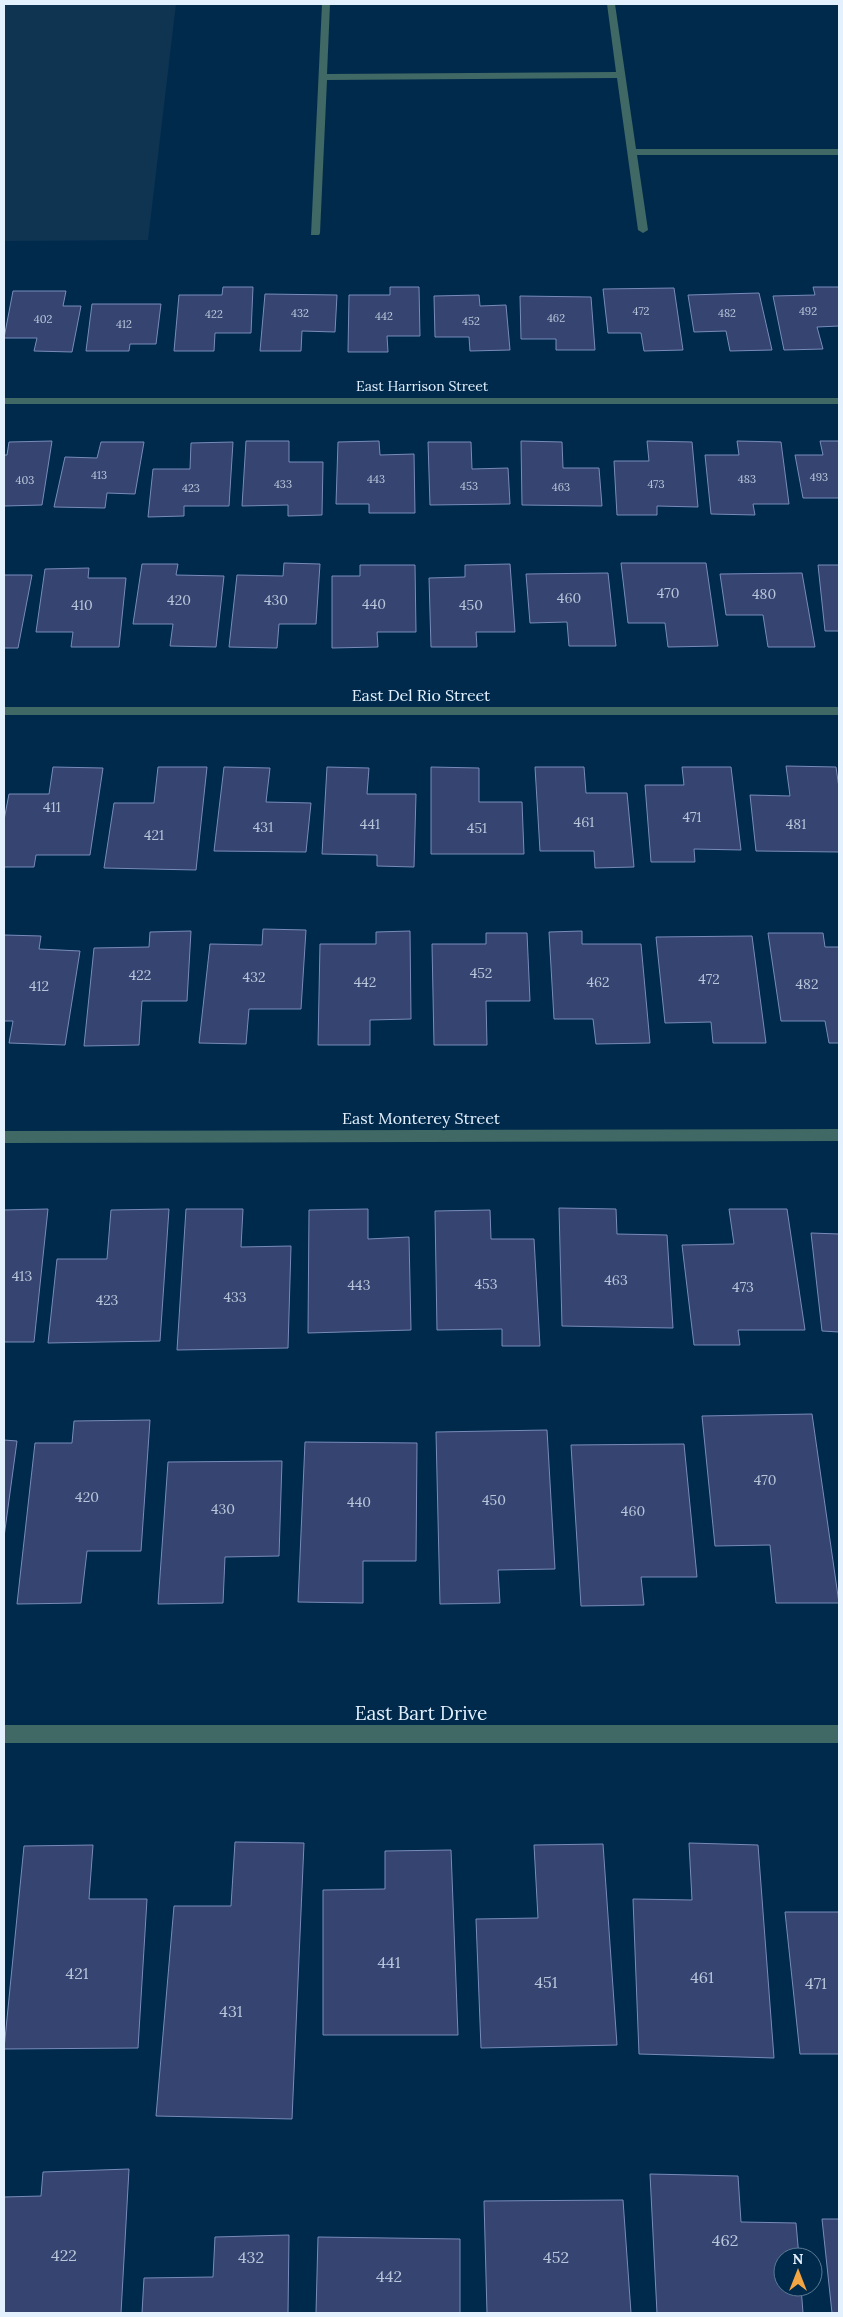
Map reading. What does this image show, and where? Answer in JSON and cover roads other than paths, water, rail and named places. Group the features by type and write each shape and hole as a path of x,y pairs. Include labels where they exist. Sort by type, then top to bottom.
{"street":[{"path":"315,233 326,4"},
{"path":"611,4 642,230"},
{"path":"323,77 621,75"},
{"path":"631,152 839,152"},
{"name":"East Harrison Street","path":"4,402 839,402"},
{"name":"East Del Rio Street","path":"4,711 839,711"},
{"name":"East Monterey Street","path":"4,1136 839,1134"},
{"name":"East Bart Drive","path":"4,1734 839,1734"}]}
